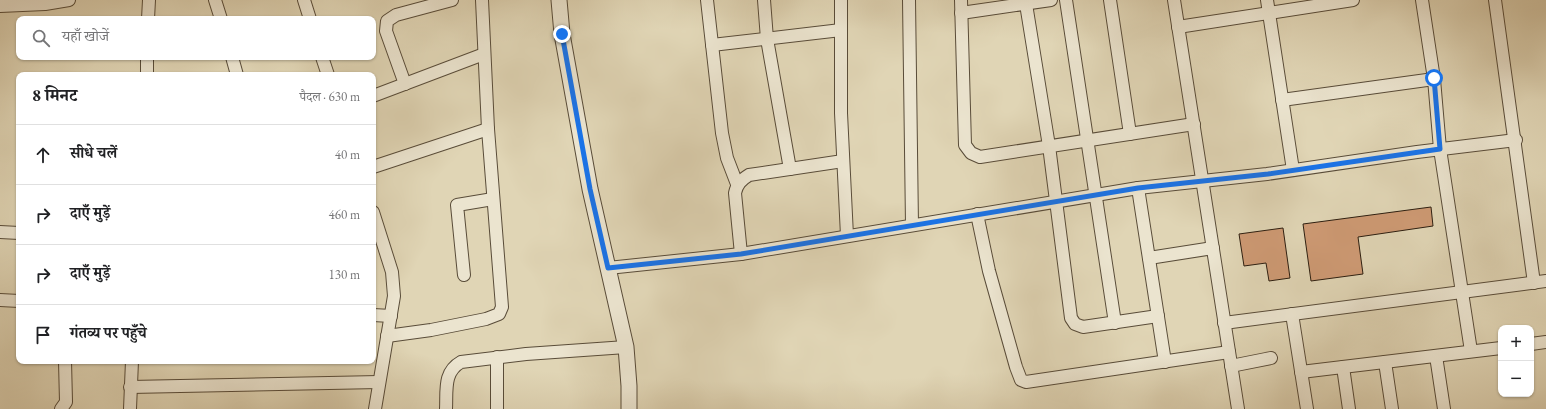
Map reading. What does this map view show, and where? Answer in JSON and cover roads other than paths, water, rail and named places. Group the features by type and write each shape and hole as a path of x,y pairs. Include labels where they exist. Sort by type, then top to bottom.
{"street":[{"path":"0,6 45,4 69,0"},
{"path":"148,16 149,0"},
{"path":"215,0 220,16"},
{"path":"304,0 309,16"},
{"path":"405,84 386,31 387,20 396,15 452,0"},
{"path":"387,336 431,330 486,319 499,314 502,307 488,129 482,0"},
{"path":"559,0 562,34 590,189 626,347 629,409"},
{"path":"707,0 722,134 727,158 737,184 735,193 741,254"},
{"path":"764,0 767,39 790,169"},
{"path":"842,0 841,113 847,236"},
{"path":"909,0 912,225"},
{"path":"961,0 965,145 971,153 980,156 1194,124"},
{"path":"961,13 1051,0"},
{"path":"1066,0 1115,323"},
{"path":"1110,0 1130,134"},
{"path":"1174,0 1238,409"},
{"path":"1267,0 1293,170"},
{"path":"1422,0 1434,78 1440,149 1471,351"},
{"path":"1224,323 1540,282 1516,140 1496,0"},
{"path":"1178,27 1346,1"},
{"path":"1026,4 1049,146 1071,318 1075,324 1084,327 1158,316"},
{"path":"712,45 841,30"},
{"path":"376,95 484,54"},
{"path":"147,72 148,60"},
{"path":"233,60 236,72"},
{"path":"323,60 327,72"},
{"path":"1282,100 1434,78"},
{"path":"376,166 488,129"},
{"path":"608,268 741,254 1138,188 1293,170 1440,149 1516,140"},
{"path":"737,184 749,176 844,161"},
{"path":"1138,188 1165,362"},
{"path":"464,274 457,205 493,199"},
{"path":"977,214 989,271 1021,380 1026,382 1229,352"},
{"path":"375,409 387,336 392,316 394,296 392,272 376,221"},
{"path":"0,232 16,232"},
{"path":"1149,258 1213,248"},
{"path":"0,300 16,301"},
{"path":"1292,314 1307,409"},
{"path":"376,315 392,316"},
{"path":"1534,344 1546,342"},
{"path":"446,409 448,378 450,371 454,366 461,362 497,357 626,347"},
{"path":"1301,372 1498,348"},
{"path":"1436,356 1444,409"},
{"path":"497,357 497,409"},
{"path":"1231,366 1270,358"},
{"path":"1385,362 1392,409"},
{"path":"62,409 66,402 65,364"},
{"path":"130,409 132,364"},
{"path":"1343,367 1349,409"},
{"path":"130,387 379,382"}]}
